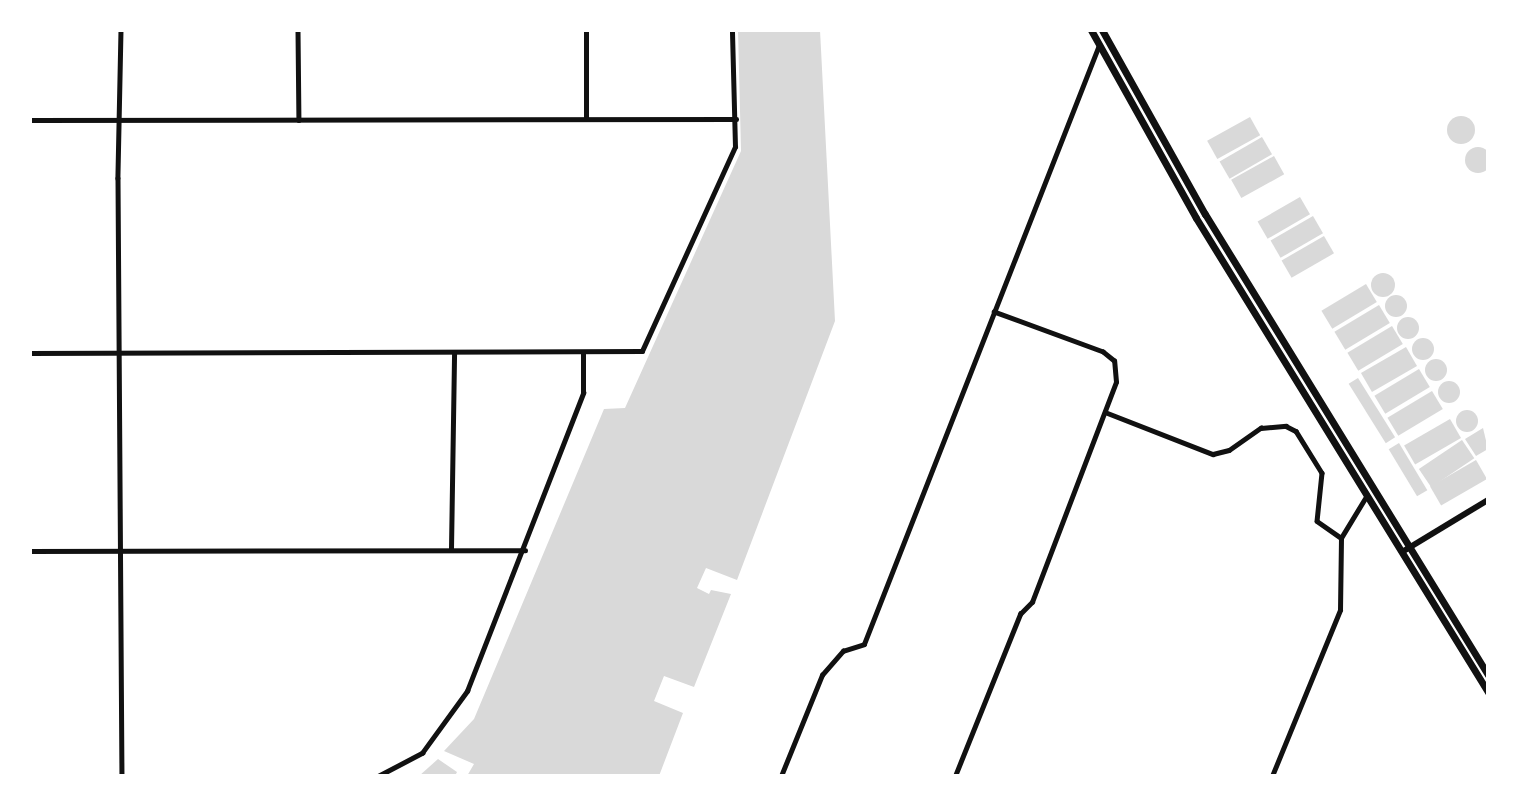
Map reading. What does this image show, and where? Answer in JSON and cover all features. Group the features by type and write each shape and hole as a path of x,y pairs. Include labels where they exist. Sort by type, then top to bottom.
{"main road":[{"path":"1091,30 1196,218 1367,495 1488,675"},
{"path":"1102,30 1205,214 1488,692"}],"street":[{"path":"121,30 118,353 122,776"},
{"path":"298,30 299,120"},
{"path":"586,30 586,119"},
{"path":"30,353 454,354 642,351 735,147 732,30"},
{"path":"781,776 822,675 843,651 864,644 1099,44 1107,38"},
{"path":"30,120 736,119"},
{"path":"955,776 1020,614 1032,602 1116,382 1114,361 1103,352 994,312"},
{"path":"378,776 422,753 467,691 525,550 583,393 583,353"},
{"path":"451,549 454,354"},
{"path":"1105,412 1213,454 1229,450 1261,428 1286,426 1296,431 1322,473 1317,520 1340,538"},
{"path":"1272,776 1340,610 1340,538 1367,495"},
{"path":"1406,550 1488,500"},
{"path":"30,551 525,550"}],"shaded area":[{"path":"738,30 820,30 835,321 737,580 706,568 697,588 709,594 711,590 731,594 694,687 664,676 654,701 683,713 659,776 467,776 474,764 444,751 474,719 604,409 625,408 741,151"},
{"path":"1461,116 1471,120 1475,130 1471,140 1461,144 1451,140 1447,130 1451,120"},
{"path":"1250,117 1260,135 1217,159 1207,141"},
{"path":"1262,137 1272,154 1230,179 1220,162"},
{"path":"1478,147 1487,151 1491,160 1487,169 1478,173 1469,169 1465,160 1469,151"},
{"path":"1274,156 1284,174 1241,198 1231,180"},
{"path":"1300,197 1310,214 1268,239 1258,222"},
{"path":"1313,216 1323,233 1281,258 1271,240"},
{"path":"1324,236 1334,253 1292,278 1282,260"},
{"path":"1383,273 1391,277 1395,285 1391,293 1383,297 1375,293 1371,285 1375,277"},
{"path":"1366,284 1377,302 1332,329 1321,311"},
{"path":"1392,295 1400,295 1407,302 1407,310 1400,317 1392,317 1385,310 1385,302"},
{"path":"1379,305 1390,323 1345,350 1334,332"},
{"path":"1404,317 1412,317 1419,324 1419,332 1412,339 1404,339 1397,332 1397,324"},
{"path":"1392,326 1403,344 1358,371 1347,353"},
{"path":"1419,338 1427,338 1434,345 1434,353 1427,360 1419,360 1412,353 1412,345"},
{"path":"1406,347 1417,366 1372,392 1361,373"},
{"path":"1432,359 1440,359 1447,366 1447,374 1440,381 1432,381 1425,374 1425,366"},
{"path":"1419,369 1430,387 1385,414 1374,396"},
{"path":"1358,378 1395,437 1386,443 1349,384"},
{"path":"1445,381 1453,381 1460,388 1460,396 1453,403 1445,403 1438,396 1438,388"},
{"path":"1432,391 1443,409 1398,436 1387,418"},
{"path":"1463,410 1471,410 1478,417 1478,425 1471,432 1463,432 1456,425 1456,417"},
{"path":"1450,419 1461,438 1415,465 1404,446"},
{"path":"1483,428 1488,449 1476,456 1465,439"},
{"path":"1462,440 1474,458 1431,487 1419,469"},
{"path":"1399,443 1427,490 1417,496 1389,449"},
{"path":"1476,460 1487,479 1441,506 1430,486"},
{"path":"438,759 457,772 455,776 419,776"}]}
